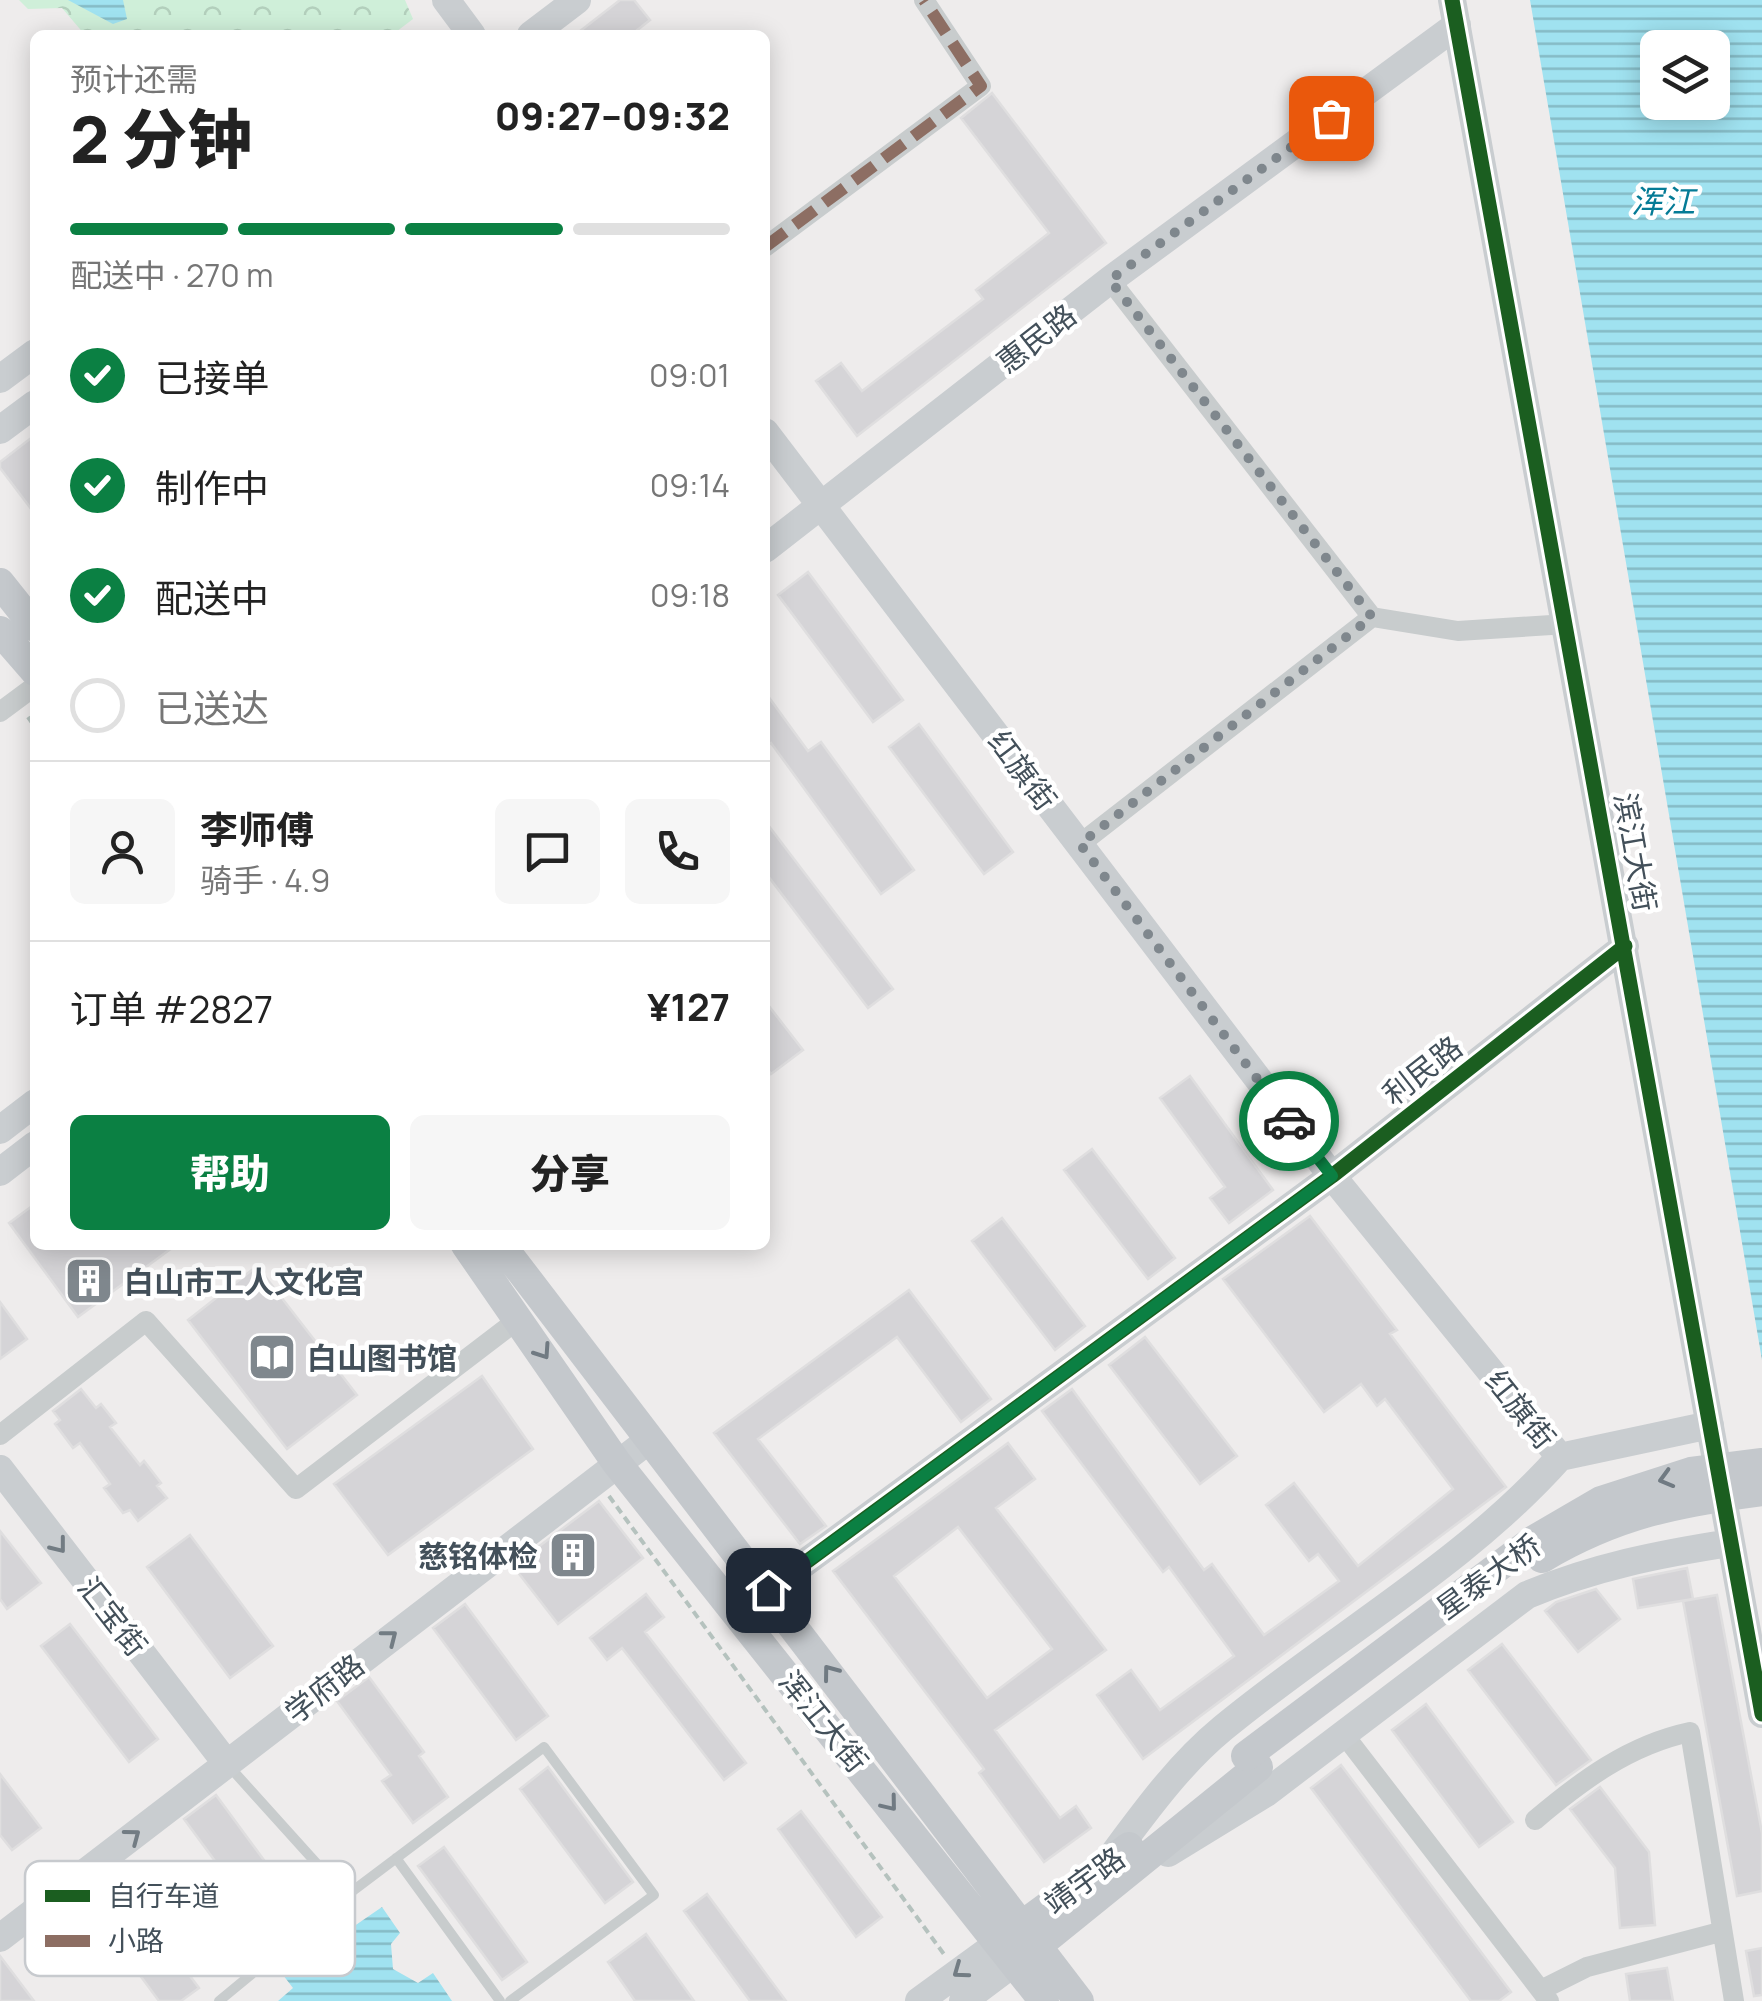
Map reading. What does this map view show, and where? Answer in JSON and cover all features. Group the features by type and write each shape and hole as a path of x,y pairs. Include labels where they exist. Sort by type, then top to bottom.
{"main road":[{"path":"0,583 30,622"},
{"path":"0,631 30,665"},
{"name":"浑江大街","path":"470,1250 520,1318 606,1470 1018,1944 1079,2001"},
{"name":"浑江大街","path":"506,1250 768,1590 1018,1944 1044,2001"},
{"name":"星泰大桥","path":"1252,1762 1534,1540 1600,1501 1691,1472 1762,1464"},
{"name":"星泰大桥","path":"1252,1762 1544,1556 1613,1520 1668,1504 1762,1492"},
{"name":"靖宇路","path":"1018,1944 1252,1762"}],"street":[{"path":"446,0 468,30"},
{"path":"538,30 577,0"},
{"path":"770,242 981,86 924,0"},
{"name":"惠民路","path":"770,545 1455,13"},
{"name":"滨江大街","path":"1455,13 1762,1714"},
{"path":"1110,280 1372,617 1458,631 1567,624"},
{"path":"0,379 30,357"},
{"path":"0,430 30,408"},
{"name":"红旗街","path":"770,438 1332,1176 1560,1457 1710,1425"},
{"path":"1080,844 1372,617"},
{"path":"0,712 30,690"},
{"name":"利民路","path":"768,1590 1332,1176 1625,946"},
{"path":"0,1130 30,1108"},
{"path":"0,1172 30,1149"},
{"path":"0,1435 146,1321 296,1489 520,1318"},
{"name":"学府路","path":"100,1861 650,1440"},
{"path":"1106,1878 1170,1778 1221,1730 1518,1506 1560,1457"},
{"name":"汇宝街","path":"0,1469 227,1764"},
{"path":"1106,1878 1266,1793 1527,1594 1641,1556 1730,1543"},
{"path":"1342,1732 1545,1996 1587,1967 1720,1932"},
{"path":"1535,1820 1590,1774 1662,1738 1690,1732 1734,2001"},
{"name":"学府路","path":"0,1938 25,1919"},
{"name":"靖宇路","path":"919,2001 958,1973 1018,1944"},
{"name":"靖宇路","path":"963,2001 1018,1944"}],"lane":[{"path":"355,1889 544,1747 654,1895 510,2001"},
{"path":"227,1764 314,1861"},
{"path":"396,1858 500,2001"},
{"path":"219,2001 249,1976"}],"path":[{"path":"606,1470 958,1973"}],"green space":[{"path":"19,0 405,0 413,19 399,30 81,30 62,8 28,9"}],"water":[{"path":"68,0 123,0 127,19 113,24"},
{"name":"浑江","path":"1530,0 1762,0 1762,1360"},
{"path":"382,1907 400,1933 391,1944 393,1969 418,1983 433,1973 452,2001 278,2001 293,1988 284,1976 355,1976 355,1926"}],"building":[{"path":"620,0 634,0 650,20 637,30 581,30"},
{"path":"992,93 1106,243 857,436 816,381 841,363 862,391 983,299 976,290 1049,233 961,118"},
{"path":"30,439 30,507 0,468 0,462"},
{"path":"808,572 903,700 873,722 778,595"},
{"path":"770,699 808,751 821,742 914,870 881,894 771,743"},
{"path":"919,724 1013,852 984,874 889,747"},
{"path":"770,828 893,989 868,1008 770,879"},
{"path":"770,1007 803,1050 770,1073"},
{"path":"1190,1076 1273,1190 1229,1223 1210,1198 1225,1187 1160,1098"},
{"path":"1092,1149 1175,1258 1148,1279 1064,1170"},
{"name":"白山市工人文化宫","path":"30,1208 30,1250 169,1250 78,1317 9,1223"},
{"path":"1310,1216 1397,1330 1390,1334 1506,1487 1143,1759 1097,1695 1131,1670 1160,1710 1234,1656 1169,1567 1163,1572 1042,1411 1072,1389 1204,1570 1212,1564 1264,1635 1339,1581 1318,1554 1309,1561 1266,1505 1294,1483 1358,1566 1453,1489 1385,1399 1377,1406 1361,1384 1324,1412 1223,1279"},
{"path":"1002,1218 1085,1326 1055,1350 972,1241"},
{"name":"白山图书馆","path":"257,1266 357,1395 287,1449 188,1320"},
{"path":"909,1290 991,1399 961,1422 897,1337 758,1439 826,1526 800,1544 714,1433"},
{"path":"0,1302 27,1339 0,1359"},
{"path":"1145,1337 1237,1456 1200,1484 1109,1365"},
{"path":"482,1376 533,1449 388,1555 334,1484"},
{"path":"81,1389 96,1408 101,1404 116,1423 110,1427 140,1465 144,1461 161,1483 157,1486 167,1498 138,1521 130,1510 123,1513 104,1488 110,1484 80,1443 73,1448 55,1424 60,1420 53,1411"},
{"path":"1008,1443 1035,1479 996,1508 1106,1650 995,1730 1060,1818 1076,1806 1091,1828 1044,1862 979,1773 984,1769 833,1571","holes":["958,1527 1052,1649 987,1698 894,1576"]},
{"name":"慈铭体检","path":"599,1501 643,1558 558,1624 513,1566"},
{"path":"0,1531 41,1583 7,1609 0,1599"},
{"path":"190,1535 273,1646 230,1678 147,1567"},
{"path":"1687,1568 1693,1599 1638,1608 1633,1579"},
{"path":"1596,1589 1620,1619 1578,1652 1545,1611 1556,1602"},
{"path":"646,1594 664,1617 645,1632 746,1763 724,1780 622,1648 607,1660 590,1638"},
{"path":"1717,1595 1762,1833 1762,1891 1737,1896 1683,1601"},
{"path":"465,1604 548,1716 516,1740 433,1628"},
{"path":"70,1624 158,1739 129,1762 41,1646"},
{"path":"1502,1644 1591,1760 1556,1785 1468,1670"},
{"path":"369,1677 424,1752 419,1756 448,1797 413,1823 382,1781 391,1775 337,1701"},
{"path":"1426,1704 1513,1822 1479,1847 1392,1730"},
{"path":"1341,1765 1511,1992 1499,2001 1471,2001 1311,1788"},
{"path":"548,1767 633,1882 605,1903 520,1789"},
{"path":"0,1774 41,1828 12,1850 0,1835"},
{"path":"1600,1787 1649,1852 1655,1925 1620,1928 1615,1868 1570,1809"},
{"path":"216,1795 265,1861 215,1861 184,1819"},
{"path":"801,1811 882,1917 856,1937 778,1829"},
{"path":"444,1847 527,1962 502,1980 418,1866"},
{"path":"707,1894 786,2001 750,2001 684,1911"},
{"path":"646,1934 694,2001 635,2001 608,1962"},
{"path":"1762,1948 1762,1995 1754,1996 1746,1951"},
{"path":"0,1956 34,2001 0,2001"},
{"path":"1667,1968 1673,2001 1630,2001 1626,1974"},
{"path":"140,1976 190,1976 199,1988 181,2001 159,2001"}],"marked path":[{"path":"770,243 981,86 924,0"}],"cycle path":[{"path":"1452,0 1762,1714"},
{"path":"768,1590 1332,1176 1625,946"}],"way so far":[{"path":"1289,1121 1080,844 1372,617 1110,280 1331,118"}],"place":[{"name":"白山市工人文化宫","path":"89,1281"},
{"name":"白山图书馆","path":"272,1357"},
{"name":"慈铭体检","path":"573,1555"}],"route":[{"path":"768,1590 1332,1176 1289,1121"}]}
